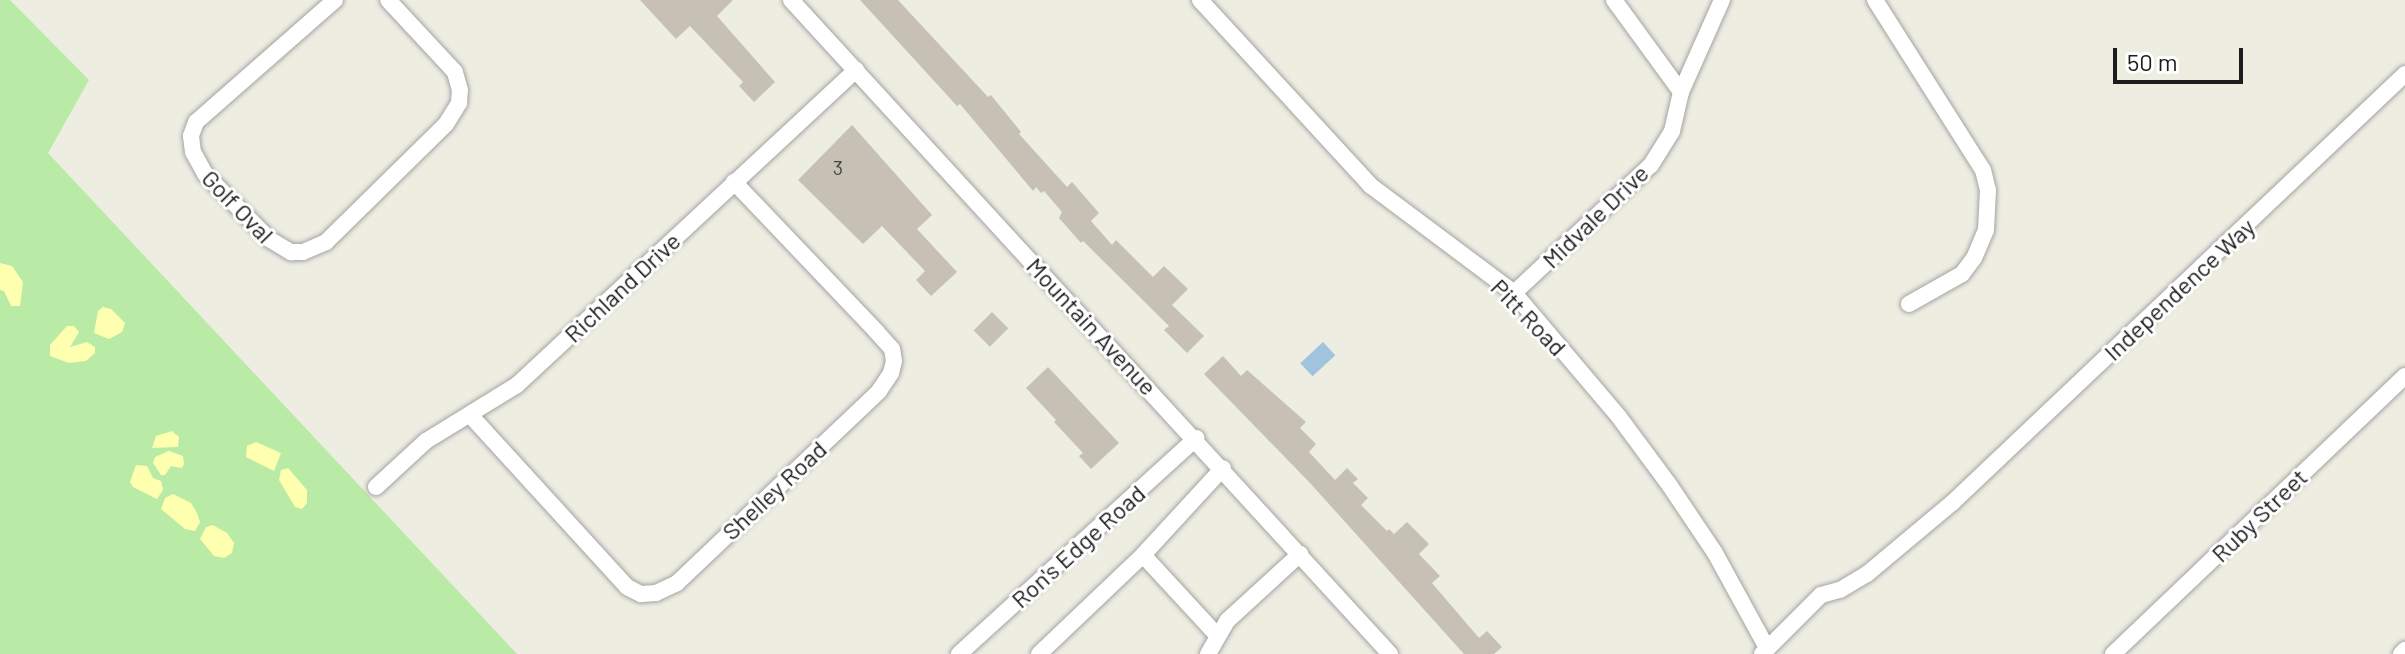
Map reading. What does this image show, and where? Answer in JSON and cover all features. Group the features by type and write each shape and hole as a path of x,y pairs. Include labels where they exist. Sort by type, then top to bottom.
{"street":[{"name":"Golf Oval","path":"335,0 196,122 191,136 193,152 205,174 269,239 291,252 303,252 326,242 446,124 459,103 460,90 455,72 388,0"},
{"name":"Mountain Avenue","path":"791,0 1196,438 1390,654"},
{"name":"Pitt Road","path":"1200,0 1371,186 1514,293 1619,417 1670,486 1715,553 1764,651"},
{"path":"1614,0 1681,92"},
{"name":"Midvale Drive","path":"1514,293 1651,165 1672,131 1681,92 1722,0"},
{"path":"1875,0 1983,170 1988,190 1986,230 1974,258 1962,274 1909,304"},
{"name":"Richland Drive","path":"376,487 426,441 517,385 856,70"},
{"name":"Independence Way","path":"1764,651 1821,595 1840,590 1867,574 1952,503 2405,74"},
{"name":"Shelley Road","path":"471,416 627,587 641,594 656,593 677,583 879,391 891,373 894,361 892,349 876,331 734,182"},
{"name":"Ruby Street","path":"2113,654 2405,376"},
{"name":"Ron's Edge Road","path":"959,654 1196,438"},
{"path":"1039,654 1143,555 1223,468"},
{"path":"1208,654 1216,634 1300,554"},
{"path":"1143,555 1216,634"},
{"path":"2401,654 2405,650"}],"shaded area":[{"path":"0,0 10,0 89,80 48,153 517,654 0,654"}],"sand":[{"path":"0,263 12,266 23,282 20,306 11,306 4,291 0,290"},
{"path":"103,307 111,309 125,323 122,332 109,339 94,333 98,311"},
{"path":"67,326 74,326 79,332 70,347 87,342 95,347 95,353 86,361 69,363 50,356 50,345"},
{"path":"172,431 179,437 178,447 152,448 156,436"},
{"path":"256,442 281,453 274,471 246,457 247,446"},
{"path":"169,451 183,456 184,464 182,468 171,466 165,475 161,475 153,463 155,457"},
{"path":"136,465 147,466 153,478 161,481 163,490 157,499 133,487 130,482"},
{"path":"288,468 307,490 307,503 302,509 295,507 279,480 281,470"},
{"path":"173,494 191,503 197,513 200,522 195,531 185,529 161,509 165,498"},
{"path":"213,525 227,533 234,543 232,553 224,558 214,556 200,539 206,527"}],"water":[{"path":"1323,342 1335,355 1313,376 1300,363"}],"building":[{"path":"640,0 733,0 717,16 775,82 754,102 739,86 743,82 690,26 676,39"},
{"path":"860,0 898,0 988,97 991,95 1021,132 1019,134 1067,187 1072,182 1099,213 1091,221 1112,245 1116,240 1153,277 1164,266 1188,289 1172,305 1204,336 1187,353 1164,330 1169,326 1083,241 1081,243 1059,218 1062,212 1044,191 1041,193 1036,187 1033,191 960,104 957,106"},
{"path":"852,125 932,215 917,229 957,272 931,296 916,280 925,271 882,226 863,244 798,180"},
{"path":"992,312 1008,328 990,347 974,330"},
{"path":"1223,356 1241,376 1247,370 1306,422 1300,428 1316,444 1309,452 1335,480 1347,468 1358,479 1353,483 1368,498 1361,505 1387,531 1389,529 1394,534 1407,522 1429,544 1419,554 1440,576 1432,583 1479,638 1487,631 1502,647 1494,654 1464,654 1310,483 1204,374"},
{"path":"1048,367 1119,443 1091,469 1079,456 1083,453 1026,388"}]}
